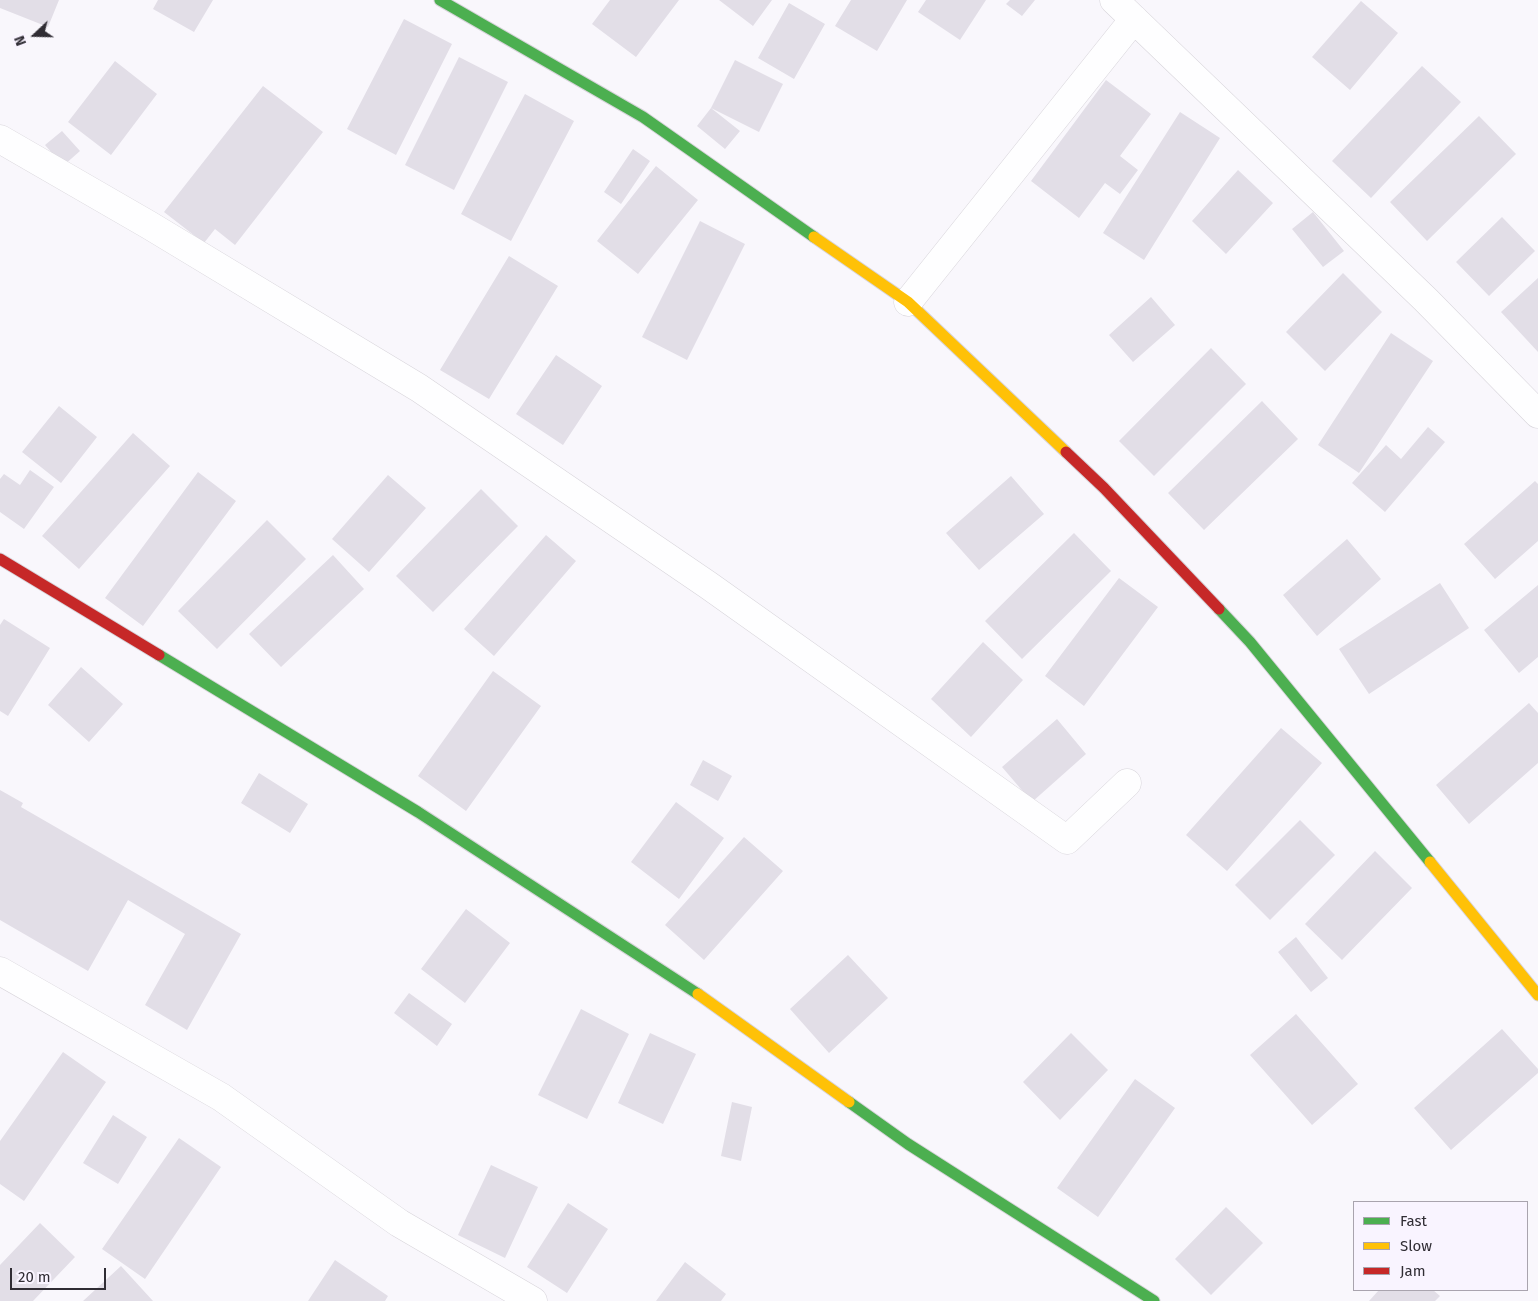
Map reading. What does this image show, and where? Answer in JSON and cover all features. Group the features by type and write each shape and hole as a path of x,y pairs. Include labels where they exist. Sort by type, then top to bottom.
{"street":[{"path":"440,0 643,117 908,302 1104,488 1250,642 1538,995"},
{"path":"1114,0 1426,300 1538,414"},
{"path":"908,302 1134,19"},
{"path":"0,139 150,225 418,388 708,585 1067,840 1127,783"},
{"path":"0,558 418,812 707,1000 908,1144 1154,1301"},
{"path":"0,972 222,1097 399,1223 533,1301"}],"building":[{"path":"0,0 59,0 48,27 0,8"},
{"path":"158,0 213,0 194,32 153,9"},
{"path":"610,0 679,0 636,57 592,24"},
{"path":"719,0 772,0 753,26"},
{"path":"851,0 907,0 877,51 835,26"},
{"path":"926,0 986,0 960,40 918,12"},
{"path":"1010,0 1035,0 1022,16 1006,4"},
{"path":"1361,1 1398,33 1350,90 1312,57"},
{"path":"789,3 825,24 794,79 758,58"},
{"path":"404,19 452,44 396,155 347,129"},
{"path":"459,57 508,82 454,190 405,165"},
{"path":"735,60 783,84 759,132 711,108"},
{"path":"115,61 157,94 111,155 68,122"},
{"path":"1422,66 1461,102 1371,198 1332,161"},
{"path":"1106,80 1151,114 1120,156 1138,170 1120,194 1105,183 1079,218 1031,181"},
{"path":"263,86 323,132 235,245 215,229 204,243 164,212"},
{"path":"525,94 574,121 511,241 461,214"},
{"path":"711,108 740,131 725,149 697,126"},
{"path":"1180,112 1220,138 1144,260 1103,233"},
{"path":"1479,116 1516,154 1427,241 1390,202"},
{"path":"62,131 80,151 63,166 45,145"},
{"path":"633,149 650,161 621,204 604,192"},
{"path":"656,166 698,200 638,274 597,241"},
{"path":"1238,170 1273,203 1226,254 1192,221"},
{"path":"1313,212 1344,251 1323,267 1292,229"},
{"path":"1502,217 1535,251 1489,296 1456,262"},
{"path":"700,221 745,244 687,360 642,337"},
{"path":"509,256 558,286 489,399 440,370"},
{"path":"1343,273 1382,312 1325,371 1286,332"},
{"path":"1538,278 1538,352 1501,312"},
{"path":"1151,297 1175,325 1133,362 1109,335"},
{"path":"1391,333 1433,361 1359,473 1318,445"},
{"path":"1211,348 1246,384 1154,476 1119,441"},
{"path":"556,355 602,386 563,445 516,414"},
{"path":"1262,401 1298,439 1204,530 1168,493"},
{"path":"59,406 97,437 61,483 22,452"},
{"path":"1428,427 1445,442 1385,512 1352,483 1386,445 1401,459"},
{"path":"133,433 170,466 79,569 42,536"},
{"path":"30,470 54,487 24,529 0,512 0,479 4,474 20,485"},
{"path":"198,472 236,501 143,626 105,598"},
{"path":"388,475 426,508 369,572 332,539"},
{"path":"1011,476 1044,514 979,570 946,533"},
{"path":"1535,481 1538,484 1538,541 1495,579 1464,544"},
{"path":"481,489 518,526 433,612 396,576"},
{"path":"267,520 306,559 217,649 178,611"},
{"path":"1074,533 1111,571 1022,659 985,621"},
{"path":"546,535 576,561 494,656 464,629"},
{"path":"1347,539 1381,579 1317,636 1283,595"},
{"path":"333,555 364,589 281,667 249,634"},
{"path":"1119,578 1158,607 1084,706 1045,676"},
{"path":"1440,583 1469,628 1369,694 1339,649"},
{"path":"1538,585 1538,657 1519,673 1484,630"},
{"path":"4,619 50,648 8,716 0,711 0,625"},
{"path":"983,642 1023,680 971,737 931,699"},
{"path":"81,667 123,704 89,742 48,705"},
{"path":"493,671 541,706 466,811 418,776"},
{"path":"1529,703 1538,713 1538,763 1469,824 1436,785"},
{"path":"1057,719 1086,754 1032,802 1002,767"},
{"path":"1281,728 1322,763 1227,871 1186,835"},
{"path":"703,760 732,776 718,801 690,785"},
{"path":"259,773 308,804 290,833 241,803"},
{"path":"0,790 23,803 21,807 241,934 187,1030 145,1005 185,934 128,900 88,971 0,920"},
{"path":"676,802 724,838 679,899 631,862"},
{"path":"1300,820 1335,855 1270,920 1235,885"},
{"path":"744,837 783,871 704,960 665,925"},
{"path":"1375,851 1412,888 1342,960 1305,924"},
{"path":"466,909 510,943 465,1003 421,969"},
{"path":"1296,937 1328,978 1311,992 1278,952"},
{"path":"848,955 888,998 829,1053 790,1009"},
{"path":"409,993 452,1024 437,1046 394,1013"},
{"path":"581,1009 629,1034 587,1119 538,1095"},
{"path":"1296,1014 1358,1084 1312,1125 1250,1055"},
{"path":"1502,1029 1538,1069 1538,1073 1451,1150 1414,1108"},
{"path":"650,1033 696,1054 663,1124 618,1103"},
{"path":"1071,1033 1108,1070 1060,1120 1023,1082"},
{"path":"63,1052 106,1082 24,1201 0,1184 0,1141"},
{"path":"1135,1079 1175,1108 1098,1217 1057,1188"},
{"path":"732,1102 752,1107 741,1161 721,1156"},
{"path":"113,1115 147,1137 118,1184 83,1163"},
{"path":"179,1138 221,1167 145,1279 102,1249"},
{"path":"491,1165 538,1187 505,1258 458,1235"},
{"path":"568,1203 608,1229 567,1293 527,1267"},
{"path":"1226,1207 1263,1243 1211,1295 1175,1259"},
{"path":"40,1223 75,1257 33,1301 0,1301 0,1265"},
{"path":"335,1260 388,1296 385,1301 308,1301"},
{"path":"685,1262 726,1294 721,1301 656,1301"},
{"path":"121,1266 153,1301 83,1301"},
{"path":"1378,1291 1434,1291 1440,1296 1435,1301 1369,1301"}],"traffic: fast":[{"path":"440,0 643,117 814,237"},
{"path":"1219,609 1250,642 1430,862"},
{"path":"159,655 418,812 698,994"},
{"path":"849,1102 908,1144 1154,1301"}],"traffic: slow":[{"path":"814,237 908,302 1066,452"},
{"path":"1430,862 1538,995"},
{"path":"698,994 849,1102"}],"traffic: jam":[{"path":"1066,452 1104,488 1219,609"},
{"path":"0,559 159,655"}]}
